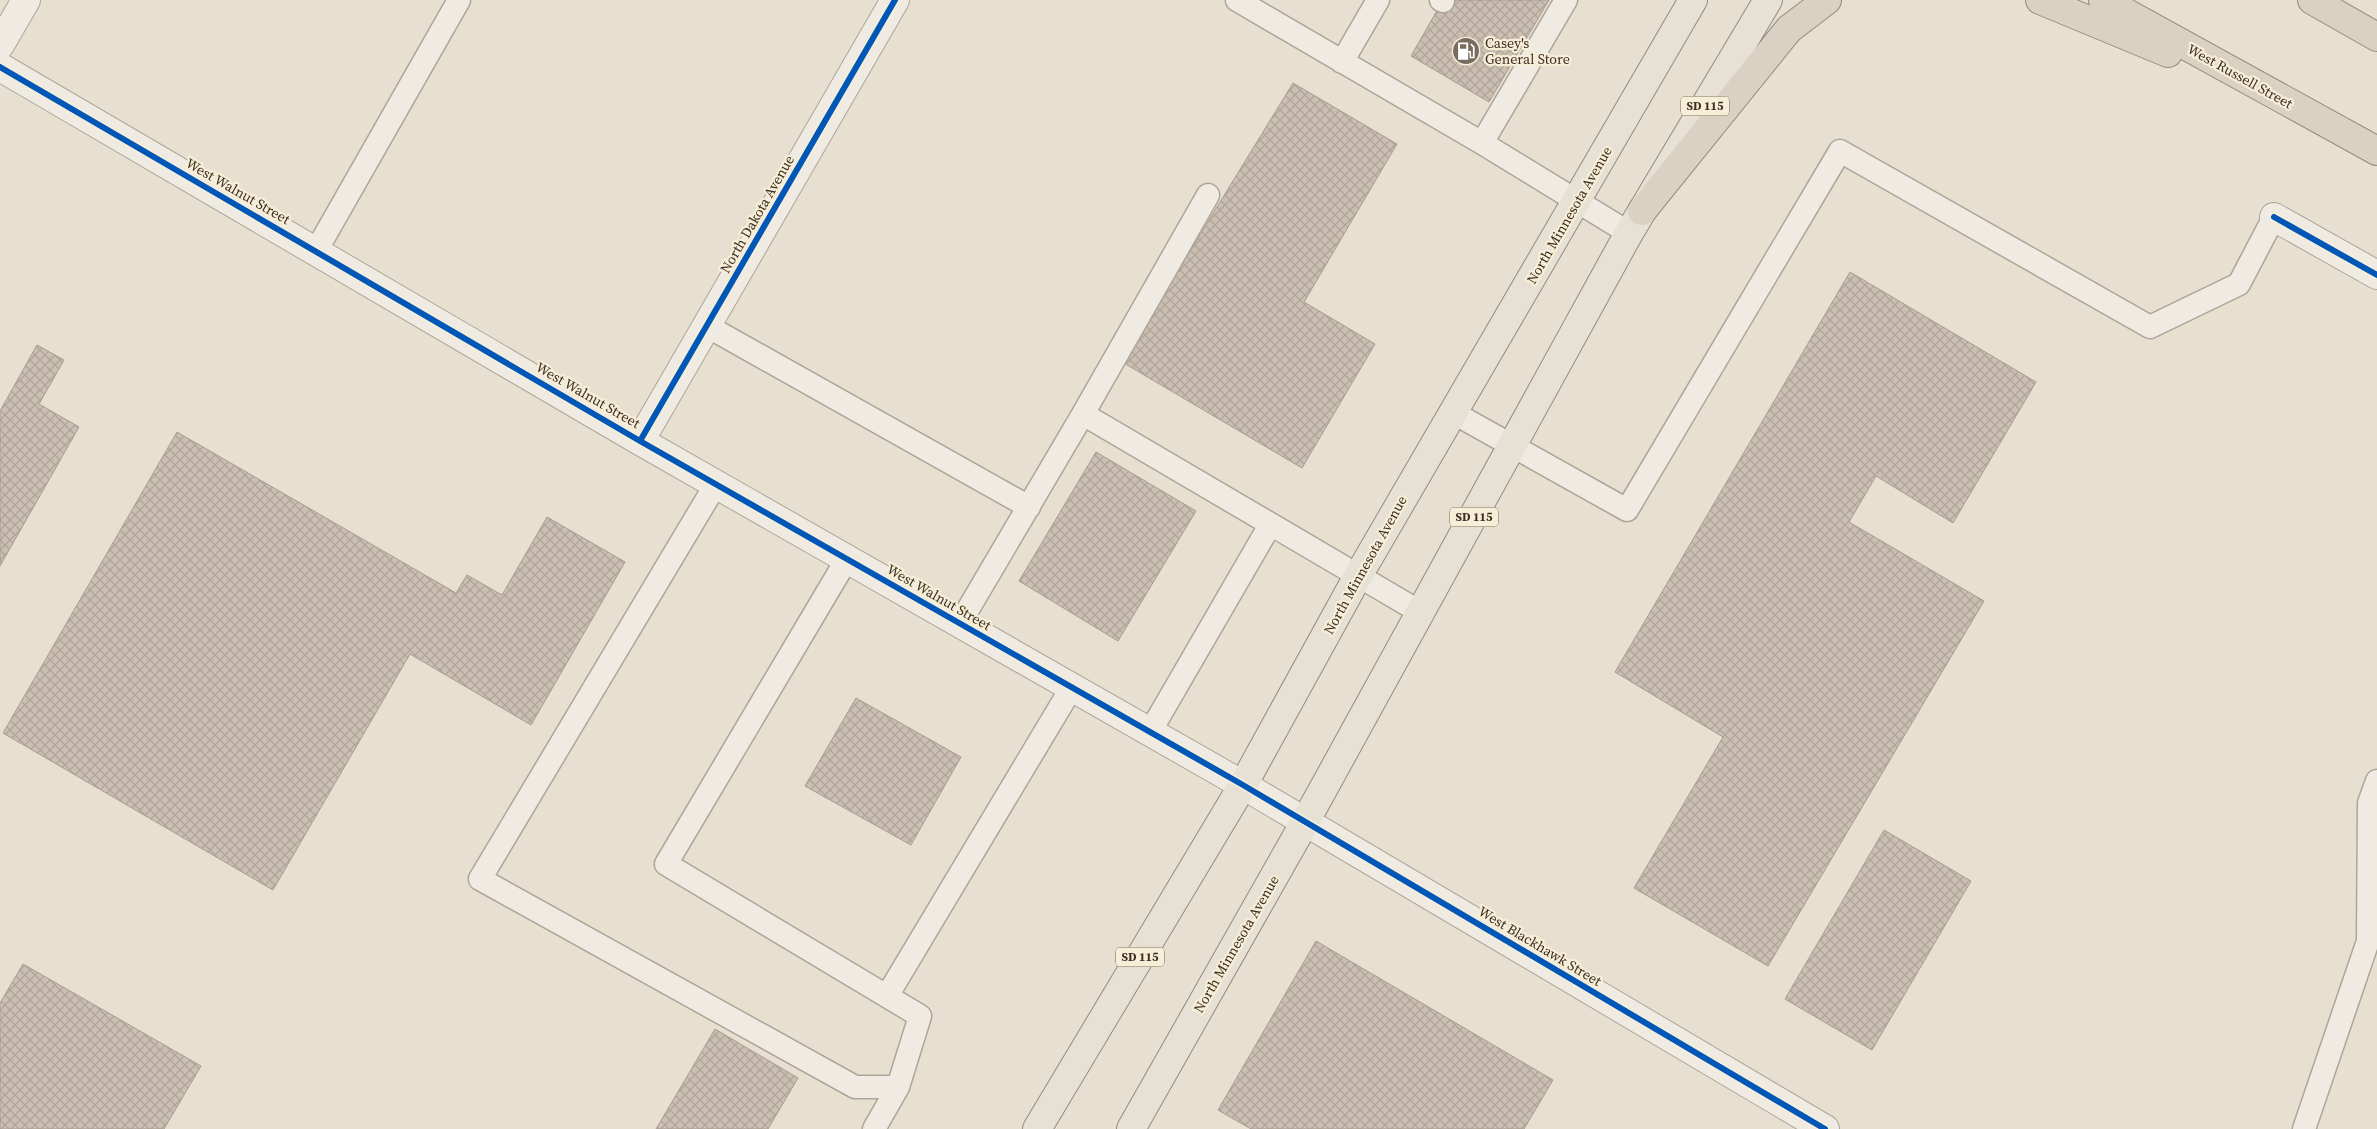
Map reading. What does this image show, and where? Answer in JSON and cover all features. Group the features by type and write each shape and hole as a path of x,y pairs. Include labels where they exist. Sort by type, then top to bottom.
{"highway":[{"path":"1635,222 1789,29 1827,0"},
{"path":"2040,0 2288,102"},
{"name":"West Russell Street","path":"2103,0 2377,151"},
{"path":"2312,0 2377,37"}],"main road":[{"name":"North Minnesota Avenue","path":"1037,1129 1243,785 1358,576 1452,412 1693,0"},
{"name":"North Minnesota Avenue","path":"1131,1129 1305,822 1635,222 1768,0"}],"street":[{"path":"0,45 26,0"},
{"name":"North Dakota Avenue","path":"640,441 895,0"},
{"name":"West Walnut Street","path":"0,67 640,441 1243,785"},
{"path":"2274,217 2377,275"},
{"name":"West Blackhawk Street","path":"1243,785 1824,1129"}],"lane":[{"path":"316,251 459,0"},
{"path":"1237,0 1577,201 1635,222"},
{"path":"1342,62 1378,0"},
{"path":"1482,144 1528,50 1566,0"},
{"path":"1452,412 1627,510 1840,152 2150,327 2239,284 2274,217"},
{"path":"960,623 1083,414 1208,195"},
{"path":"707,326 1029,506"},
{"path":"1083,414 1420,612"},
{"path":"716,484 480,879 855,1087 898,1087"},
{"path":"1150,732 1270,525"},
{"path":"847,558 666,864 920,1016 898,1087 874,1129"},
{"path":"887,996 1072,687"},
{"path":"2304,1129 2368,941 2369,803 2377,781"}],"building":[{"name":"Casey's General Store","path":"1443,0 1549,0 1489,102 1411,56"},
{"path":"1293,83 1397,144 1304,302 1375,344 1302,468 1122,362"},
{"path":"1850,272 2036,382 1953,523 1876,476 1849,522 1984,601 1768,966 1634,888 1723,737 1615,672"},
{"path":"37,345 64,360 39,404 79,427 0,566 0,411"},
{"path":"177,432 456,593 467,575 502,595 547,517 625,562 531,725 410,654 273,890 3,733"},
{"path":"1096,452 1196,511 1118,641 1019,581"},
{"path":"856,698 961,757 911,845 805,786"},
{"path":"1884,830 1971,881 1872,1050 1785,999"},
{"path":"1316,941 1553,1080 1524,1129 1251,1129 1218,1110"},
{"path":"23,964 201,1066 164,1129 0,1129 0,1003"},
{"path":"715,1029 798,1078 768,1129 656,1129"}],"cycle path":[{"path":"640,441 895,0"},
{"path":"0,67 640,441 1243,785 1825,1129"},
{"path":"2274,217 2377,275"}],"place":[{"name":"Casey's General Store","path":"1466,51"}]}
